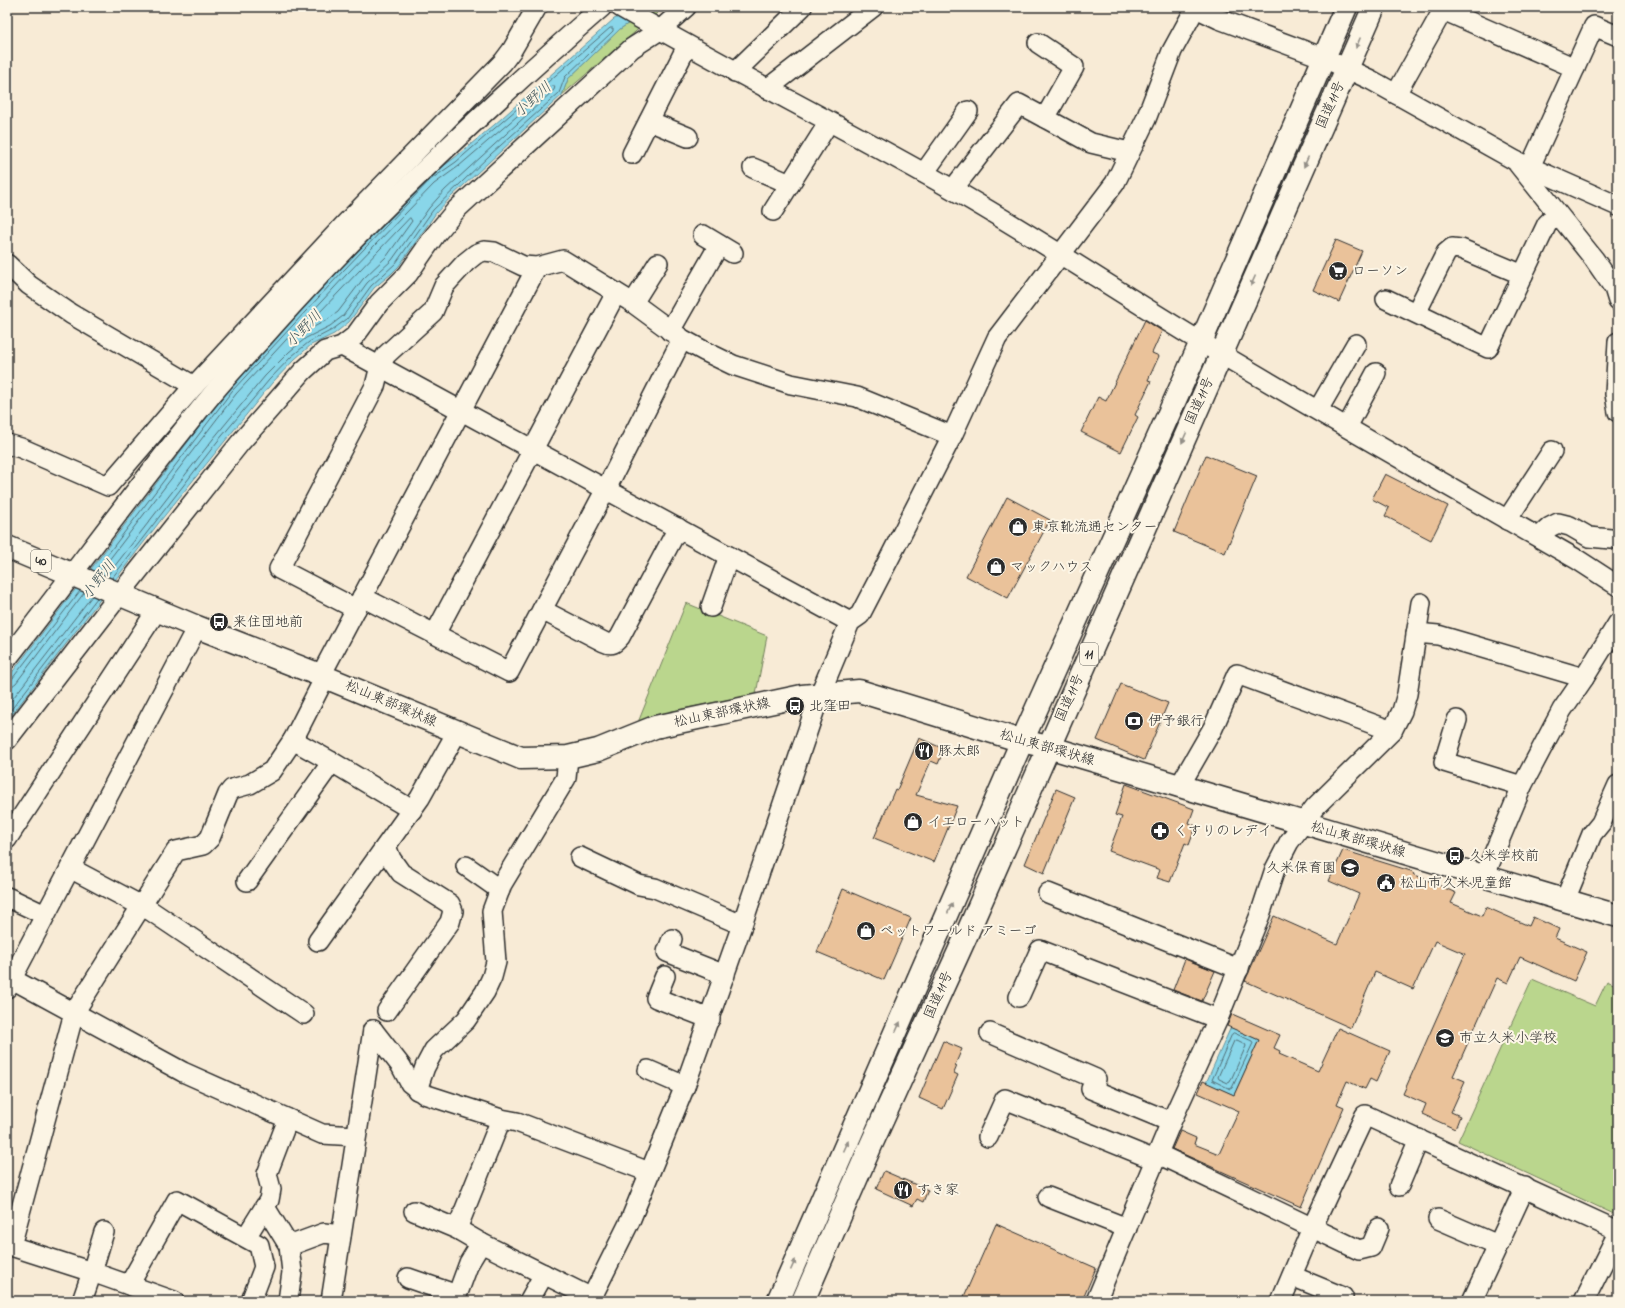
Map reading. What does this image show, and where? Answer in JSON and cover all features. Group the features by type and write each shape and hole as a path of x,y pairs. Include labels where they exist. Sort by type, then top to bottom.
{"main road":[{"name":"国道11号","path":"778,1301 1022,741 1201,342 1346,7"},
{"name":"国道11号","path":"803,1301 966,936 1220,354 1374,7"},
{"name":"松山東部環状線","path":"7,547 197,627 323,676 521,758 568,757 598,750 655,727 802,696 859,690 1022,741 1048,747 1618,916"}],"street":[{"path":"7,444 21,448 108,486 194,386 345,224 498,67 512,50 537,7"},
{"path":"7,659 74,575 215,391 330,262 436,157 540,60 602,7"},
{"path":"620,7 687,46 953,189 1060,253 1220,354 1539,537 1618,586"},
{"path":"7,740 117,593 240,443 303,371 325,351 342,346 356,336 379,303 408,274 435,235 457,209 632,48 686,7"},
{"path":"735,72 802,7"},
{"path":"767,89 873,7"},
{"path":"414,1211 457,1229 481,1243 544,1274 592,1300 630,1221 685,1086 710,1019 820,694 850,622 860,615 952,436 996,338 1115,183 1146,119 1172,51 1195,7 1219,19 1324,58 1396,94 1523,164 1618,206"},
{"path":"1396,94 1443,10 1575,68"},
{"path":"1523,164 1575,68 1594,26 1618,36"},
{"path":"1045,118 1074,67 1049,45"},
{"path":"632,154 687,46"},
{"path":"953,189 1019,104 1091,143 1130,152"},
{"path":"924,173 968,111"},
{"path":"649,121 688,137"},
{"path":"773,211 829,122"},
{"path":"1523,164 1557,214 1594,259 1617,292"},
{"path":"753,168 790,184"},
{"path":"1386,299 1488,348 1547,224 1557,214"},
{"path":"703,235 726,249 676,335 606,489 509,672 435,634 279,569 375,386 380,366 386,355 433,312 444,286 466,262 476,254 484,251 494,252 523,266 537,268 563,260 633,303 676,335 733,365 791,384 857,397 952,436"},
{"path":"1416,313 1446,253 1452,248 1461,249 1523,275"},
{"path":"633,303 658,263"},
{"path":"7,264 29,285 71,314 194,386"},
{"path":"174,1301 92,1272 9,1246 74,1012 176,851 203,845 210,838 228,794 232,789 250,784 272,771 293,740 359,603 537,268"},
{"path":"435,634 616,293"},
{"path":"1618,342 1615,394 1618,412"},
{"path":"1318,410 1356,344"},
{"path":"342,346 850,622"},
{"path":"1347,427 1376,373"},
{"path":"1507,520 1552,451"},
{"path":"1539,537 1550,527 1558,523 1570,526 1589,537 1611,539"},
{"path":"542,610 608,644 614,643 620,637 678,528"},
{"path":"711,608 730,556"},
{"path":"1096,1301 1171,1122 1218,1019 1260,915 1275,869 1289,842 1315,807 1392,731 1402,711 1407,694 1421,603"},
{"path":"7,839 157,610"},
{"path":"1484,877 1522,786 1562,710 1618,623"},
{"path":"197,627 9,983 74,1012 183,1072 322,1134 356,1136"},
{"path":"1416,633 1438,635 1584,678"},
{"path":"1179,787 1213,728 1237,674 1392,731"},
{"path":"1457,720 1444,762 1522,786"},
{"path":"318,940 420,798 456,732"},
{"path":"293,740 412,810"},
{"path":"418,1090 425,1067 434,1050 466,1020 485,992 492,977 496,962 492,911 500,890 566,778 568,757"},
{"path":"247,881 332,762"},
{"path":"1565,900 1592,834 1602,823 1618,785"},
{"path":"386,846 391,859 401,873 450,904 453,911 450,922 386,1011"},
{"path":"580,857 639,885 655,888 742,925"},
{"path":"466,866 500,890"},
{"path":"70,868 141,906 304,1014"},
{"path":"1048,892 1239,969"},
{"path":"7,897 45,915"},
{"path":"672,939 667,952 725,975"},
{"path":"1019,997 1040,950 1218,1019"},
{"path":"665,976 656,998 710,1019"},
{"path":"331,1301 373,1030 401,1066 410,1083 424,1094 441,1101 516,1122 649,1172"},
{"path":"990,1033 1096,1078 1091,1089 1171,1122"},
{"path":"648,1070 685,1086"},
{"path":"988,1137 1005,1099 1156,1157 1359,1250 1371,1247 1379,1228"},
{"path":"1281,1301 1312,1228 1365,1115 1525,1187 1618,1232 1584,1301"},
{"path":"246,1237 269,1200 271,1189 267,1174 288,1118"},
{"path":"457,1229 502,1119"},
{"path":"1399,1186 1419,1138"},
{"path":"1472,1301 1525,1187"},
{"path":"1048,1197 1126,1228"},
{"path":"129,1286 177,1200 259,1245 264,1267 251,1301"},
{"path":"265,1206 289,1246 292,1272 288,1301"},
{"path":"1438,1219 1498,1245"},
{"path":"82,1301 104,1232"},
{"path":"289,1246 324,1233 341,1234"},
{"path":"408,1278 456,1298 469,1263 481,1243"},
{"path":"529,1301 544,1274"},
{"path":"1292,1276 1343,1297"}],"green space":[{"path":"653,7 664,7 562,95 568,79 620,29"},
{"path":"686,603 767,636 756,694 669,712 637,725"},
{"path":"1532,979 1595,1006 1607,981 1618,986 1618,1216 1458,1141"}],"water":[{"name":"小野川","path":"640,7 653,7 620,29 568,79 562,95 452,196 436,213 399,266 374,288 349,322 334,334 311,345 272,383 161,520 7,721 7,679 229,388 428,177 453,159 494,125 614,19"},
{"path":"1231,1027 1259,1040 1234,1095 1206,1083"}],"building":[{"path":"1336,240 1362,251 1339,302 1313,290"},
{"path":"1145,320 1162,331 1152,353 1159,356 1148,380 1151,381 1135,415 1138,417 1121,452 1081,432 1098,397 1106,401"},
{"path":"1206,455 1257,476 1225,553 1174,532"},
{"path":"1385,474 1448,506 1431,540 1385,516 1389,508 1372,499"},
{"path":"1007,497 1050,520 1008,598 966,576"},
{"path":"1121,684 1168,703 1144,760 1097,740"},
{"path":"919,738 944,749 938,764 931,761 916,795 957,806 934,862 874,838 895,789 897,790"},
{"path":"1126,784 1194,809 1189,823 1196,826 1189,845 1185,843 1170,882 1157,878 1160,870 1109,851 1122,817 1115,815"},
{"path":"1056,789 1075,797 1044,873 1025,864"},
{"path":"1343,850 1414,872 1413,874 1456,893 1451,903 1482,916 1486,907 1529,926 1533,917 1559,929 1555,938 1587,952 1574,981 1520,957 1508,983 1497,978 1453,1076 1465,1081 1451,1112 1460,1116 1455,1129 1422,1114 1426,1104 1403,1094 1465,954 1435,941 1413,989 1375,972 1351,1028 1245,981 1274,916 1337,944 1359,894 1329,881"},
{"path":"843,889 911,918 884,980 817,952"},
{"path":"1185,959 1215,971 1202,1001 1173,990"},
{"path":"1232,1014 1280,1035 1274,1048 1280,1051 1279,1054 1318,1071 1338,1028 1390,1051 1376,1082 1370,1079 1365,1089 1347,1081 1337,1104 1344,1107 1301,1207 1172,1149 1180,1131 1196,1138 1194,1144 1219,1154 1239,1111 1198,1093 1203,1081 1234,1095 1259,1040 1227,1026"},
{"path":"943,1041 962,1049 955,1065 957,1066 954,1073 958,1075 943,1109 919,1098"},
{"path":"884,1171 928,1190 923,1202 917,1199 913,1206 876,1189"},
{"path":"996,1224 1096,1268 1082,1301 962,1301"}],"place":[{"name":"ローソン","path":"1338,271"},
{"name":"東京靴流通センター","path":"1018,527"},
{"name":"マックハウス","path":"996,567"},
{"name":"来住団地前","path":"219,622"},
{"name":"北窪田","path":"795,706"},
{"name":"伊予銀行","path":"1134,721"},
{"name":"豚太郎","path":"924,751"},
{"name":"イエローハット","path":"913,822"},
{"name":"くすりのレデイ","path":"1160,831"},
{"name":"久米学校前","path":"1455,856"},
{"name":"久米保育園","path":"1350,868"},
{"name":"松山市久米児童館","path":"1386,883"},
{"name":"ペットワールド アミーゴ","path":"866,931"},
{"name":"市立久米小学校","path":"1445,1038"},
{"name":"すき家","path":"903,1190"}]}
